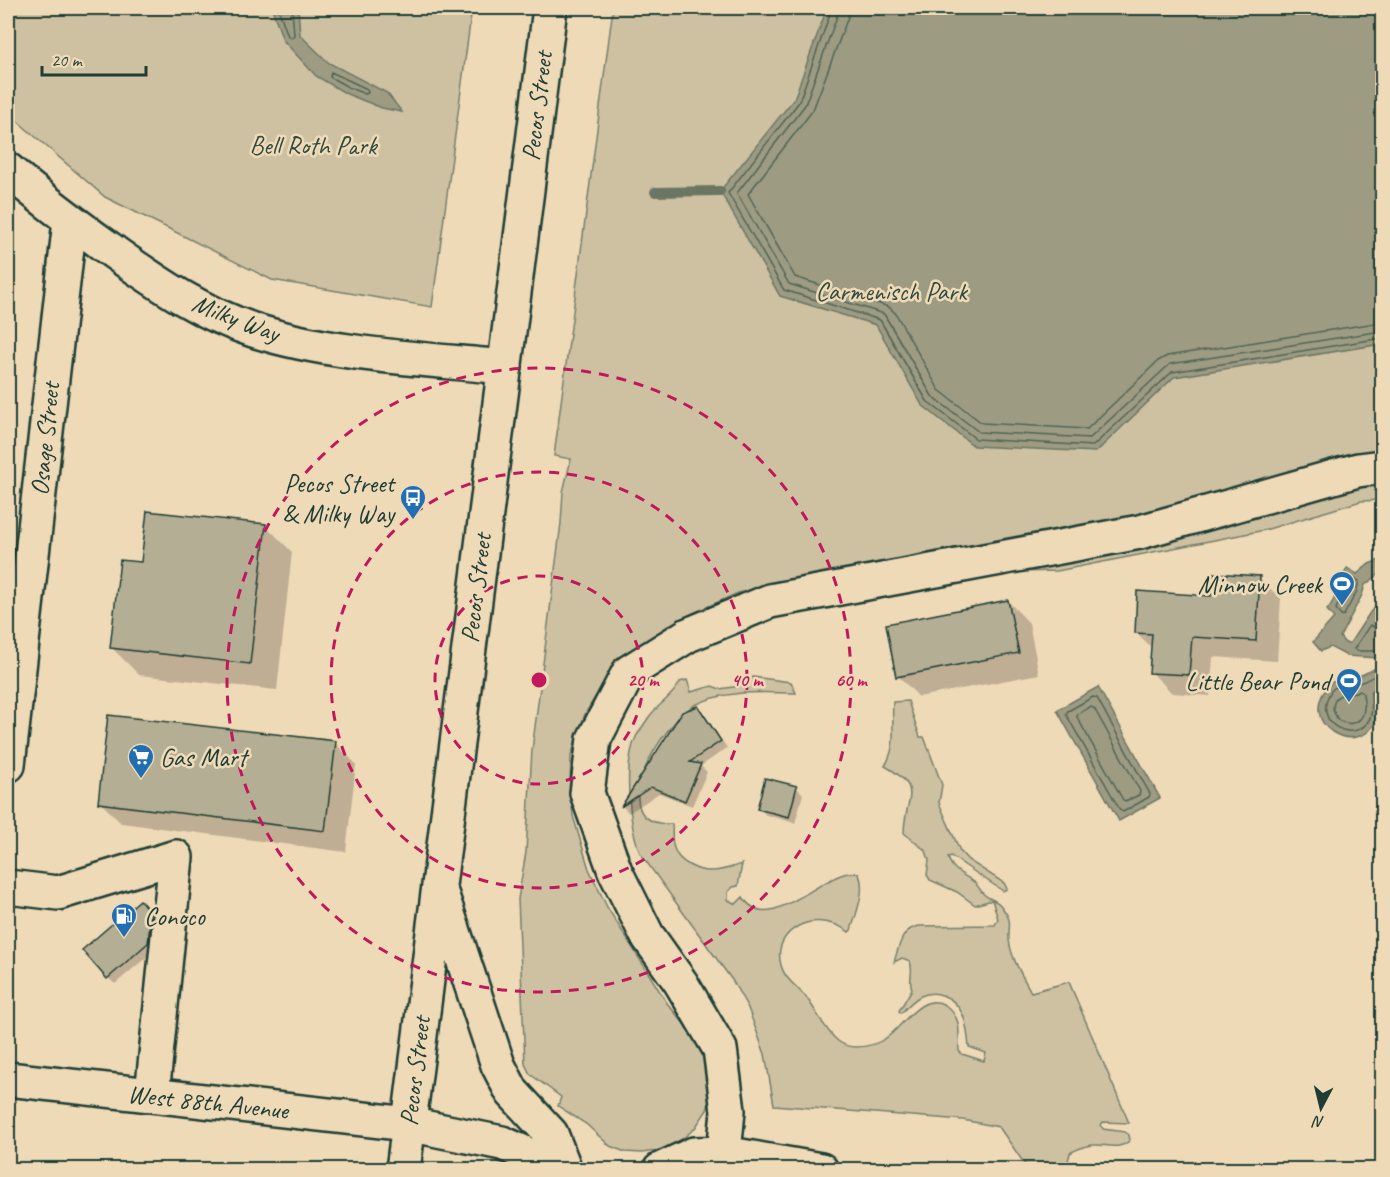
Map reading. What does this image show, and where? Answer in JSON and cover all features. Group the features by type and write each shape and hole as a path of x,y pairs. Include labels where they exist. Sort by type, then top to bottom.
{"main road":[{"name":"Pecos Street","path":"403,1170 550,8"},
{"name":"Milky Way","path":"8,170 70,221 159,284 199,308 254,330 308,343 369,353 505,367"},
{"name":"Osage Street","path":"8,765 70,221"},
{"path":"724,1153 728,1111 720,1049 681,982 647,935 615,872 587,793 594,740 629,672 688,635 770,601 1140,532 1358,470 1383,467"},
{"path":"8,887 58,893 176,857 152,1095"},
{"path":"439,886 498,1065 512,1092 551,1134 565,1170"},
{"name":"West 88th Avenue","path":"8,1079 408,1124 501,1143 557,1170"},
{"path":"660,1170 694,1154 724,1153 821,1170"}],"green space":[{"name":"Bell Roth Park","path":"8,8 472,8 432,307 272,280 105,197 8,113"},
{"name":"Carmenisch Park","path":"613,8 1382,8 1382,500 1361,501 1265,530 1057,571 803,577 738,593 689,615 640,647 607,677 585,714 571,756 570,786 573,816 589,869 607,907 667,1003 704,1048 712,1091 707,1110 695,1128 681,1140 662,1150 642,1153 625,1152 610,1146 586,1124 558,1106 561,1097 530,1074 525,1064 518,899 526,852 532,750 563,492 571,459 554,456"},
{"path":"753,677 791,682 796,693 732,694 695,705 682,715 654,751 638,792 640,809 650,820 672,824 676,853 690,866 713,871 742,864 738,886 728,892 728,900 736,904 743,897 754,908 767,910 782,906 830,880 845,874 858,873 861,893 851,930 849,932 837,925 823,922 802,924 794,929 786,936 780,954 785,974 806,997 829,1031 844,1045 860,1047 879,1042 892,1033 920,1006 936,1002 945,1005 956,1018 959,1026 959,1051 984,1061 986,1053 969,1047 963,1016 960,1009 950,999 939,994 928,994 916,999 901,1013 899,1011 912,989 910,961 902,958 894,962 904,935 908,931 919,926 995,925 998,919 992,900 975,905 957,892 930,880 927,875 929,860 926,851 904,833 909,788 898,774 885,766 893,742 893,702 908,701 920,737 924,737 942,785 939,803 960,851 968,860 1004,883 1007,889 1003,891 951,856 948,857 950,862 958,872 976,884 984,895 996,901 1005,912 1010,923 1009,940 1012,954 1031,992 1069,982 1129,1123 1103,1122 1101,1125 1103,1129 1125,1132 1129,1135 1130,1140 1117,1146 1093,1145 1078,1149 1070,1153 1066,1169 1028,1169 999,1127 963,1120 774,1105 765,1054 748,1008 732,980 640,853 633,827 629,795 630,763 636,737 653,712 680,682 687,680 691,692 712,686 720,689 740,686"}],"water":[{"path":"272,8 298,8 300,35 329,63 387,93 402,112 382,108 347,94 316,76 283,40"},
{"path":"827,8 1382,8 1382,344 1174,377 1096,452 974,446 922,405 876,325 780,296 720,191 794,99"},
{"name":"Minnow Creek","path":"1382,559 1382,572 1365,585 1340,637 1345,643 1350,643 1371,611 1382,602 1382,619 1379,623 1382,628 1382,663 1378,658 1347,656 1330,647 1321,651 1313,642 1334,618 1327,610 1336,596 1347,568 1357,574 1369,564"},
{"name":"Little Bear Pond","path":"1382,664 1382,692 1377,694 1377,718 1369,731 1357,737 1345,737 1333,732 1324,723 1319,712 1321,697 1332,682 1358,676"},
{"path":"1098,687 1160,798 1119,821 1057,710"}],"building":[{"path":"147,511 266,524 250,664 110,648 120,560 141,562"},
{"path":"1213,573 1260,576 1256,641 1192,637 1189,675 1149,673 1152,634 1135,633 1137,591 1211,596"},
{"path":"1008,600 1019,653 896,677 886,624"},
{"path":"698,706 721,741 690,762 701,764 685,801 651,787 621,807 682,712"},
{"path":"108,715 336,741 325,831 98,803"},
{"path":"765,778 797,786 789,817 757,809"},
{"name":"Conoco","path":"140,900 151,913 148,943 107,979 82,950"}],"waterway":[{"path":"655,192 720,191"}],"place":[{"name":"Pecos Street & Milky Way","path":"413,521"},
{"name":"Minnow Creek","path":"1342,607"},
{"name":"Little Bear Pond","path":"1349,704"},
{"name":"Gas Mart","path":"141,780"},
{"name":"Conoco","path":"124,939"}]}
